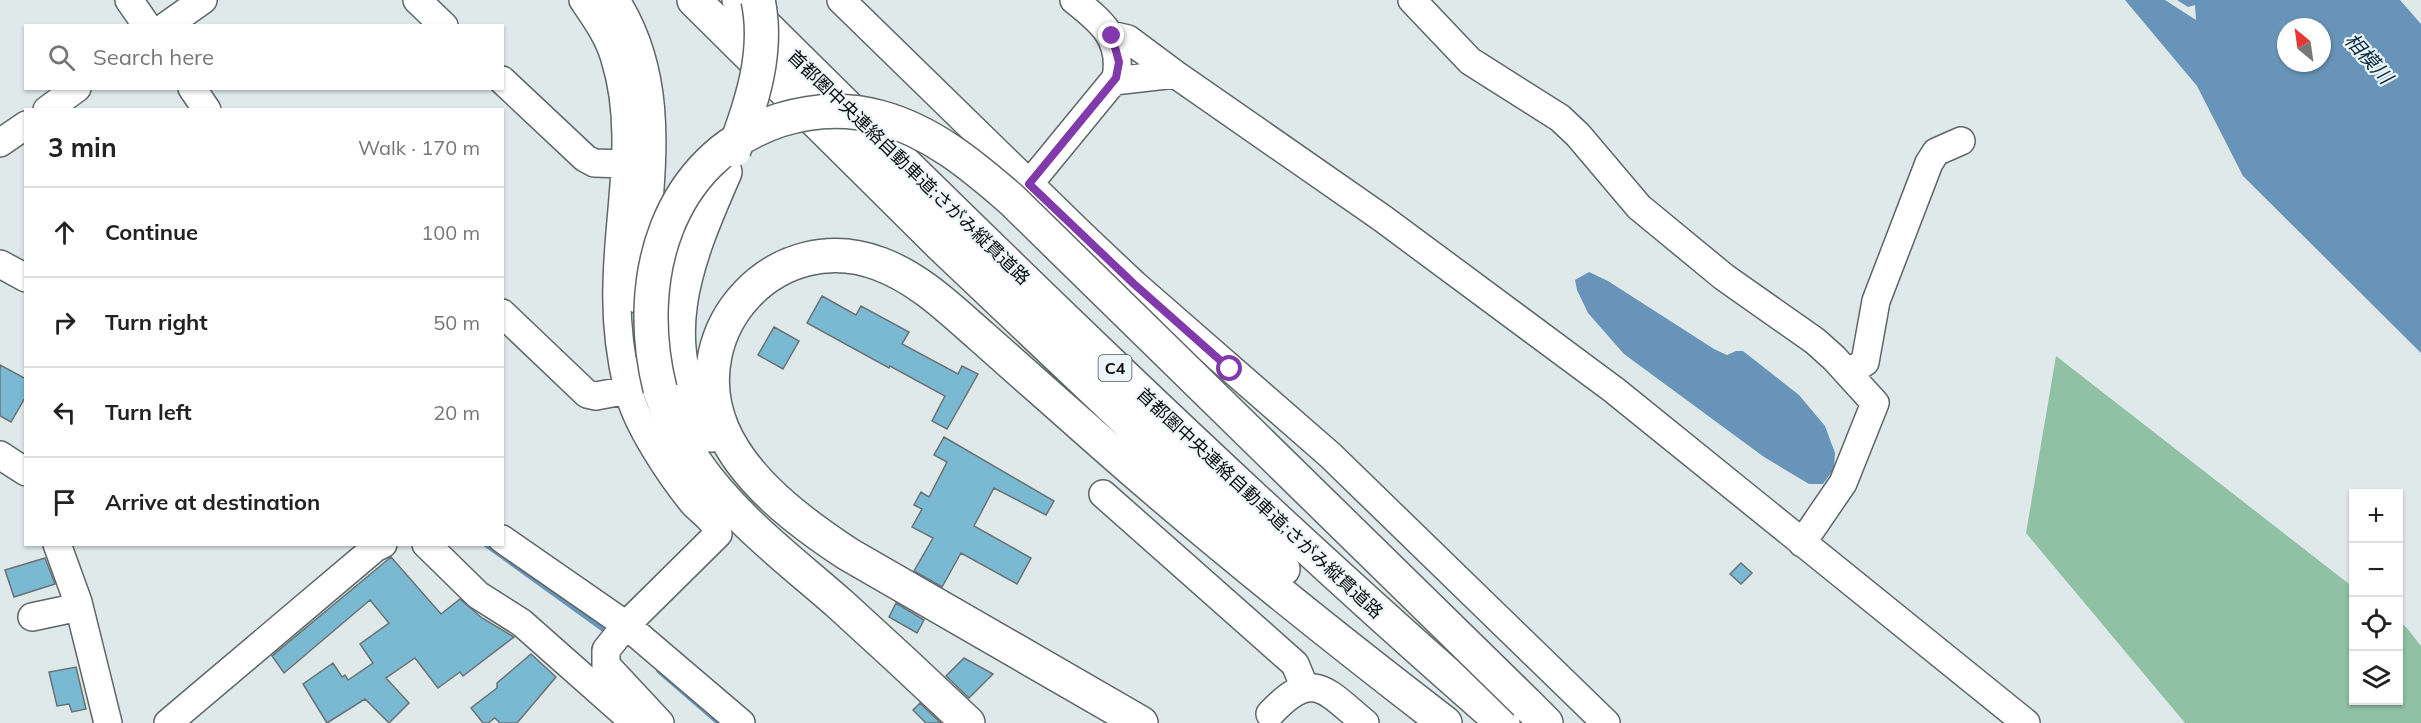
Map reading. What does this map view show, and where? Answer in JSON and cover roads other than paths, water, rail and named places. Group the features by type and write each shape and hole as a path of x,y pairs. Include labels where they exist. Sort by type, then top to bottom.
{"highway":[{"path":"612,0 636,48 648,98 650,166 640,298 644,334 644,390 674,425 695,462 720,494 750,525 897,655 968,723"},
{"name":"首都圏中央連絡自動車道;さがみ縦貫道路","path":"694,0 925,230 1078,377 1249,538 1454,723"},
{"name":"首都圏中央連絡自動車道;さがみ縦貫道路","path":"739,0 965,224 1212,460 1394,628 1525,716"},
{"path":"758,0 762,30 756,77 744,123 694,243 683,283 679,323 681,361 689,393 704,424 713,438 741,469 816,532 848,554 1141,723"},
{"path":"644,390 651,339 653,280 665,233 673,213 695,178 727,146 746,134 786,118 808,113 840,111 877,116 902,124 946,148 1012,200 1525,716"},
{"path":"779,502 739,458 722,427 713,395 713,362 717,344 734,309 763,280 780,269 819,257 840,256 878,263 906,276 935,296 1163,496 1309,618 1445,723"}],"street":[{"path":"129,0 146,24"},
{"path":"169,24 203,0"},
{"path":"583,0 603,29 615,60 626,113 626,164 617,285 618,315 644,390 647,434 693,503 717,526 718,534 626,625 606,650 606,665 660,723"},
{"path":"841,0 1134,284 1330,455 1606,723"},
{"path":"1029,184 1116,78 1119,62 1111,35 1096,18 1074,0"},
{"path":"1412,0 1470,61 1560,118 1578,135 1639,207 1724,277 1815,340 1875,403 1844,483 1802,543"},
{"path":"1111,35 1128,39 1382,218 1614,390 2026,723"},
{"path":"1114,81 1175,74"},
{"path":"504,82 585,158 594,163 626,164"},
{"path":"50,108 74,90"},
{"path":"193,90 206,108"},
{"path":"0,143 24,126"},
{"path":"1844,369 1856,368 1865,362 1876,301 1929,163 1936,152 1961,141"},
{"path":"0,264 24,277"},
{"path":"504,315 587,394 596,396 644,390"},
{"path":"0,455 24,471"},
{"path":"1103,494 1296,664 1305,688"},
{"path":"504,540 626,625 741,723"},
{"path":"58,546 79,607 108,723"},
{"path":"168,723 379,546"},
{"path":"428,546 478,595 522,623 634,723"},
{"path":"32,617 79,607"},
{"path":"1270,714 1297,690 1315,687 1328,692 1365,723"}],"water":[{"name":"相模川","path":"2125,0 2165,0 2196,20 2195,5 2188,7 2177,0 2400,0 2421,24 2421,353 2243,176 2197,86"},
{"path":"1589,272 1608,281 1714,349 1727,355 1743,351 1799,395 1825,426 1835,453 1834,469 1823,484 1809,484 1764,457 1624,354 1588,313 1577,290 1575,280"}],"waterway":[{"path":"488,546 607,632"},
{"path":"659,671 719,723"}]}
